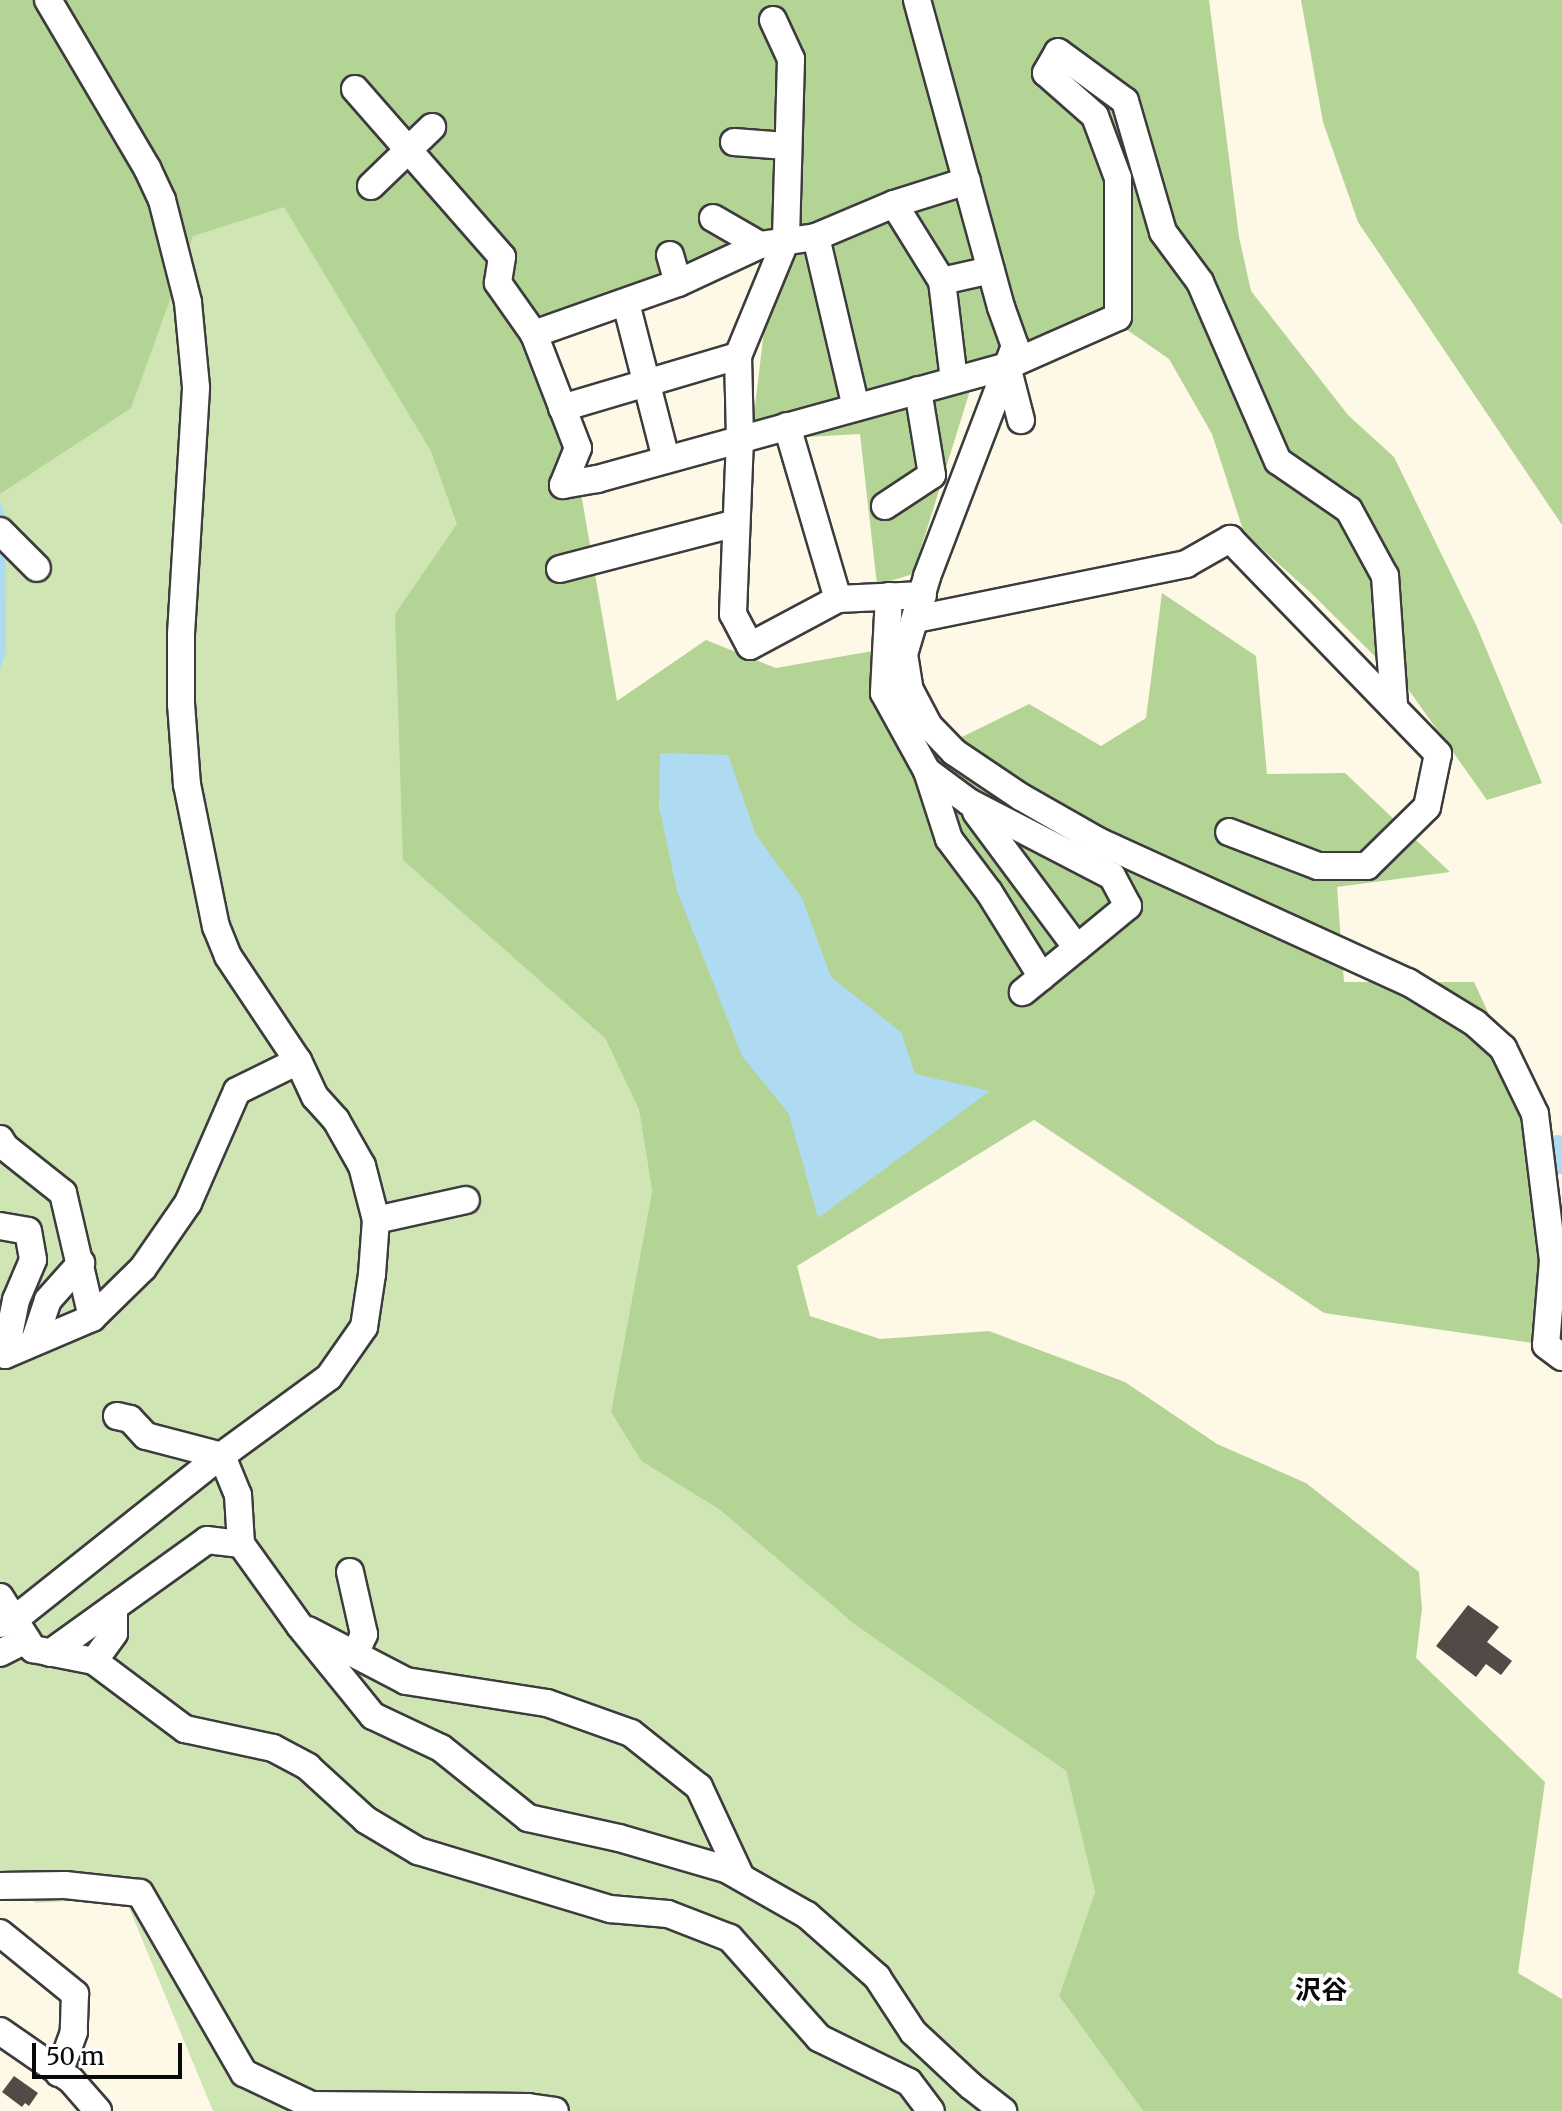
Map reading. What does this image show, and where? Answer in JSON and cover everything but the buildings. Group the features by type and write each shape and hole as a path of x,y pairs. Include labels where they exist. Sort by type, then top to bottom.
{"street":[{"path":"0,1653 23,1634 106,1536 329,1377 364,1327 376,1220 362,1166 336,1120 315,1097 298,1061 228,956 216,927 187,785 181,634 196,387 188,302 162,200 147,168 48,0"},
{"path":"917,0 1015,346 904,654 910,690 929,726 954,752 1098,841 1408,982 1475,1023 1503,1048 1535,1114 1553,1260 1546,1345 1562,1357"},
{"path":"773,20 791,59 786,146 773,242 738,356 740,439 733,614 750,646 838,599 889,596 919,607 1186,564 1230,539 1394,705 1438,754 1427,807 1367,866 1318,866 1229,832"},
{"path":"355,89 502,257 498,283 534,334 578,448 563,485 1007,366 1118,317 1118,178 1095,116 1046,73 1058,52 1125,101 1163,232 1200,282 1278,461 1349,510 1385,576 1394,705"},
{"path":"371,186 432,127"},
{"path":"734,142 786,146"},
{"path":"534,334 678,283 773,242 816,237 894,204 967,181"},
{"path":"894,204 942,281 954,380"},
{"path":"713,218 773,242"},
{"path":"816,237 856,407"},
{"path":"670,255 678,283"},
{"path":"942,281 991,270"},
{"path":"626,303 666,459"},
{"path":"562,408 738,356"},
{"path":"1007,366 1021,420"},
{"path":"885,506 932,475 918,390"},
{"path":"787,426 838,599"},
{"path":"560,569 736,523"},
{"path":"0,531 37,568"},
{"path":"889,596 884,693 927,771 949,839 989,892 1032,984 1128,906 1112,876 1065,855 969,802 927,771"},
{"path":"969,802 1077,948"},
{"path":"1028,879 1065,855"},
{"path":"0,1226 28,1231 33,1260 16,1300 5,1355 92,1318 143,1268 188,1203 237,1091 298,1061"},
{"path":"0,1139 5,1147 63,1193 92,1318"},
{"path":"376,1220 466,1200"},
{"path":"34,1342 48,1300 81,1263"},
{"path":"117,1416 130,1419 146,1436 222,1456"},
{"path":"222,1456 238,1495 241,1544 300,1626 373,1716 441,1748 528,1818 619,1838 726,1869 807,1915 877,1977 913,2032 1003,2111"},
{"path":"23,1634 114,1607 207,1540 238,1495"},
{"path":"207,1540 241,1544"},
{"path":"350,1572 364,1634 355,1654"},
{"path":"0,1597 23,1634 94,1661 185,1729 273,1748 308,1767 366,1820 418,1851 610,1909 668,1914 730,1938 819,2038 909,2082 931,2111"},
{"path":"94,1661 114,1633 114,1607"},
{"path":"300,1626 406,1681 547,1703 631,1733 699,1787 741,1877"},
{"path":"0,1886 65,1885 140,1893 244,2073 311,2105 528,2107 555,2111"},
{"path":"0,1933 75,1994 74,2032 59,2073"},
{"path":"0,2031 59,2073 98,2111"}],"green space":[{"path":"0,0 1209,0 1239,237 1251,291 1348,415 1394,457 1477,627 1542,783 1487,800 1408,689 1310,592 1244,533 1212,434 1169,359 1123,327 977,368 913,574 877,585 860,434 751,440 774,246 513,323 582,499 617,701 706,640 776,668 884,649 913,761 1029,704 1101,746 1146,718 1162,593 1256,656 1267,774 1345,773 1450,872 1337,887 1344,982 1474,982 1535,1114 1546,1345 1324,1313 1034,1120 797,1266 810,1316 880,1339 989,1331 1125,1382 1217,1444 1306,1483 1419,1572 1422,1609 1416,1658 1545,1782 1518,1973 1562,1999 1562,2111 1143,2111 1059,1996 1095,1892 1066,1771 854,1624 720,1510 641,1461 611,1412 652,1191 639,1110 605,1038 403,860 395,614 457,524 431,451 284,207 193,236 131,408 0,494"},
{"path":"1301,0 1562,0 1562,525 1358,222 1323,122"},
{"path":"272,87 617,701 605,1038 639,1110 652,1191 611,1412 641,1461 720,1510 854,1624 1066,1771 1095,1892 1059,1996 1143,2111 213,2111 125,1898 36,1903 0,1875 0,114"}],"water":[{"path":"0,501 5,515 6,652 0,670"},
{"path":"660,753 728,755 756,835 802,898 831,977 901,1032 915,1074 990,1091 818,1218 789,1114 742,1056 677,891 659,806"}],"waterway":[{"path":"1557,1153 1562,1156"}],"district":[{"name":"沢谷","path":"1321,1990"}]}
